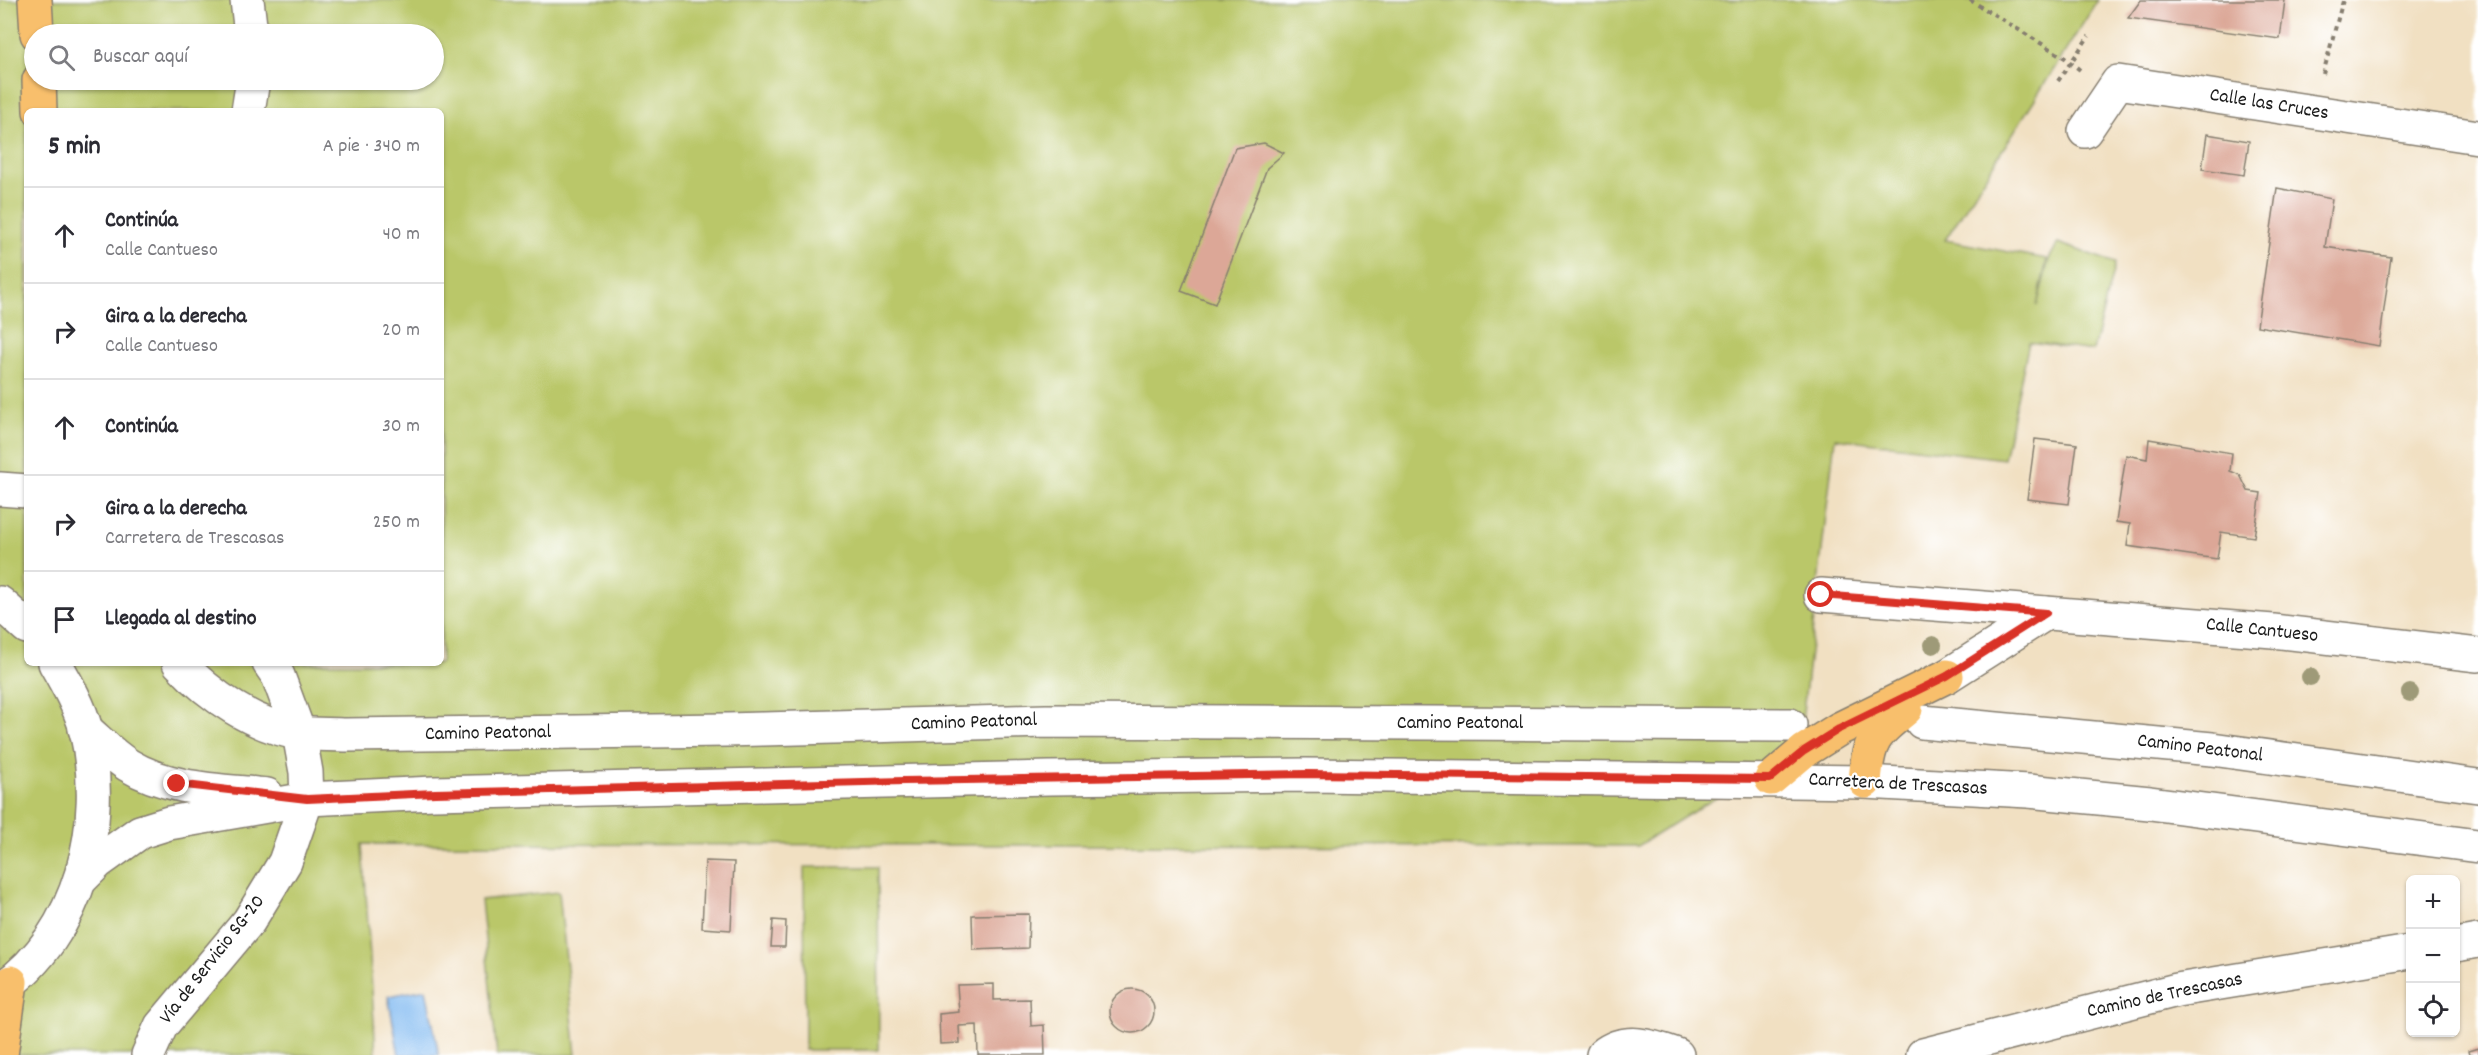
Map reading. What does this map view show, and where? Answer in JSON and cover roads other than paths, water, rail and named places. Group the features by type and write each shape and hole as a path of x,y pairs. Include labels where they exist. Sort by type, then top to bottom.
{"main road":[{"path":"35,0 36,24"},
{"path":"39,90 40,108"},
{"path":"1770,779 1804,751 1839,729 1947,676"},
{"path":"1865,782 1867,758 1874,738 1947,676"},
{"path":"1,1055 6,986"}],"street":[{"path":"247,0 250,24"},
{"name":"Calle las Cruces","path":"2085,131 2118,82 2478,137"},
{"path":"248,108 251,90"},
{"path":"0,489 24,490"},
{"name":"Calle Cantueso","path":"1821,595 2273,631 2478,655"},
{"path":"0,603 24,624"},
{"path":"1947,676 2046,613"},
{"path":"6,986 47,941 64,917 80,880 90,848 94,779 85,729 68,685 57,666"},
{"name":"Camino Peatonal","path":"182,666 217,697 252,718 299,733 400,737 1046,720 1790,725"},
{"name":"Vía de Servicio SG-20","path":"148,1055 161,1026 249,921 285,862 307,799 306,772 299,733 278,676 271,666"},
{"name":"Camino Peatonal","path":"1922,722 2212,749 2478,786"},
{"name":"Carretera de Trescasas","path":"85,729 128,765 158,779 199,788 307,799"},
{"name":"Carretera de Trescasas","path":"80,880 98,862 140,832 169,823 307,799 435,793 904,781 1306,774 1770,779 2028,791 2150,802 2478,846"},
{"path":"2460,944 2478,941"},
{"name":"Camino de Trescasas","path":"1923,1055 2177,990 2406,953"},
{"path":"1603,1055 1614,1046 1632,1044 1655,1047 1677,1055"}],"water":[{"path":"426,989 439,1055 399,1055 388,996"}]}
